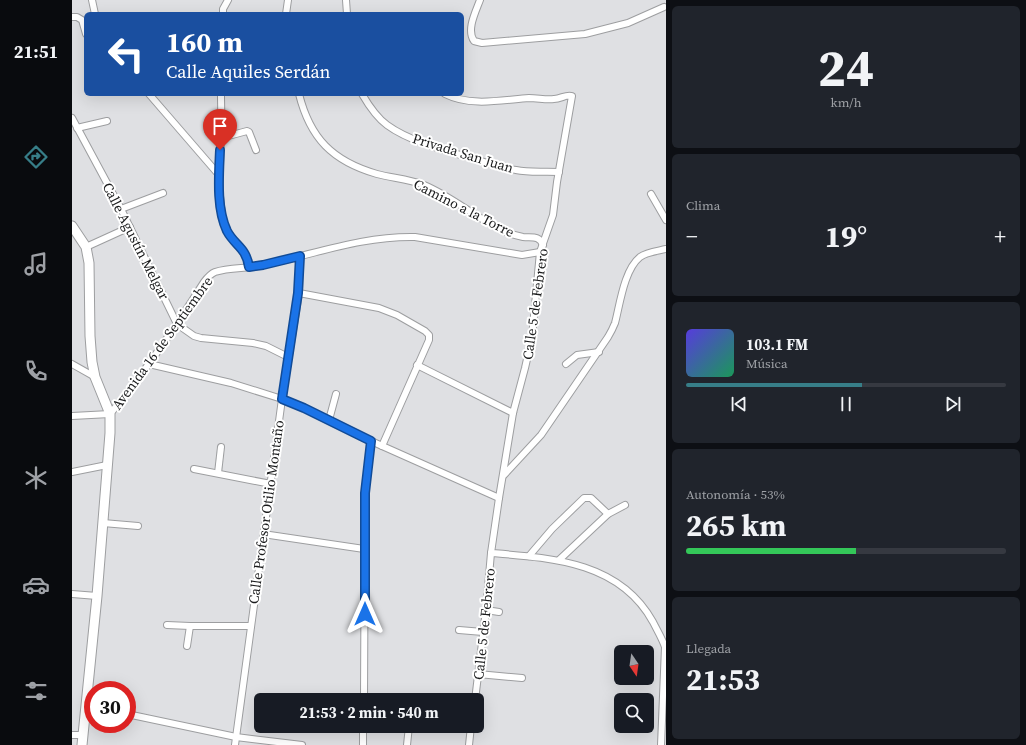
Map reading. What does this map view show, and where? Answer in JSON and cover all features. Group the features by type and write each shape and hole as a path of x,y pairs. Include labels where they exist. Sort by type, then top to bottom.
{"street":[{"path":"92,0 95,12"},
{"path":"222,0 223,11"},
{"path":"223,11 228,0"},
{"path":"286,12 288,0"},
{"path":"346,0 347,12"},
{"path":"480,0 472,23 471,34 474,41 482,43 585,34 628,23 664,7"},
{"path":"72,17 77,17 82,20 84,27"},
{"name":"Calle 5 de Febrero","path":"453,96 482,102 530,98 556,99 570,95 572,98 553,215 540,252 532,337 513,413 499,498 491,553 476,693"},
{"path":"151,96 219,175"},
{"path":"221,96 219,175 220,201 225,224 230,236 244,251 248,258 249,267"},
{"name":"Camino a la Torre","path":"300,96 307,119 320,140 330,150 354,165 377,174 424,185 495,226 519,236 537,238 543,245"},
{"name":"Privada San Juan","path":"363,96 371,109 386,124 397,131 424,143 462,156 511,169 528,172 559,172"},
{"name":"Calle Agustín Melgar","path":"72,118 121,209 177,324"},
{"path":"77,128 107,121"},
{"path":"221,138 245,131 249,132 256,150"},
{"path":"121,209 163,193"},
{"path":"651,194 666,220"},
{"path":"72,226 86,247 90,284 91,351 95,377 110,414 72,416"},
{"path":"86,247 130,227"},
{"name":"Avenida 16 de Septiembre","path":"92,681 110,414 149,364 204,282 212,274 221,270 263,265 345,244 401,237 415,237 522,255 540,252"},
{"path":"503,476 541,435 608,337 614,325 628,274 633,264 640,257 666,248"},
{"name":"Calle Profesor Otilio Montaño","path":"235,745 263,534 298,293 300,256"},
{"path":"298,293 388,311 425,331 429,335 429,340 382,446"},
{"path":"177,324 187,332 201,338 253,343 266,346 288,356"},
{"path":"566,364 577,354 598,352"},
{"path":"72,364 95,377"},
{"path":"149,364 231,383 282,399 304,408 371,441 499,498"},
{"path":"417,366 513,413"},
{"path":"329,420 336,394"},
{"path":"364,693 365,493 371,441"},
{"path":"218,473 221,447"},
{"path":"72,472 107,465"},
{"path":"194,469 271,484"},
{"path":"529,556 552,529 582,499 587,497 591,498 608,514"},
{"path":"560,560 608,514 625,505"},
{"path":"103,523 138,526"},
{"path":"263,534 364,549"},
{"path":"491,553 560,560 603,574 630,592 640,602 665,647 661,745"},
{"path":"72,594 97,596"},
{"path":"486,610 499,612"},
{"path":"167,625 251,626"},
{"path":"187,646 190,626"},
{"path":"459,630 483,632"},
{"path":"478,674 522,678"},
{"path":"136,716 236,737 302,745"},
{"name":"Avenida 16 de Septiembre","path":"82,745 84,731"},
{"path":"363,733 363,745"},
{"path":"407,745 408,733"},
{"path":"469,745 471,733"},
{"path":"72,735 83,735"}],"route":[{"path":"220,150 220,201 225,224 230,236 241,247 248,258 249,267 300,256 298,293 282,399 304,408 371,441 366,473 365,493 365,614"}]}
